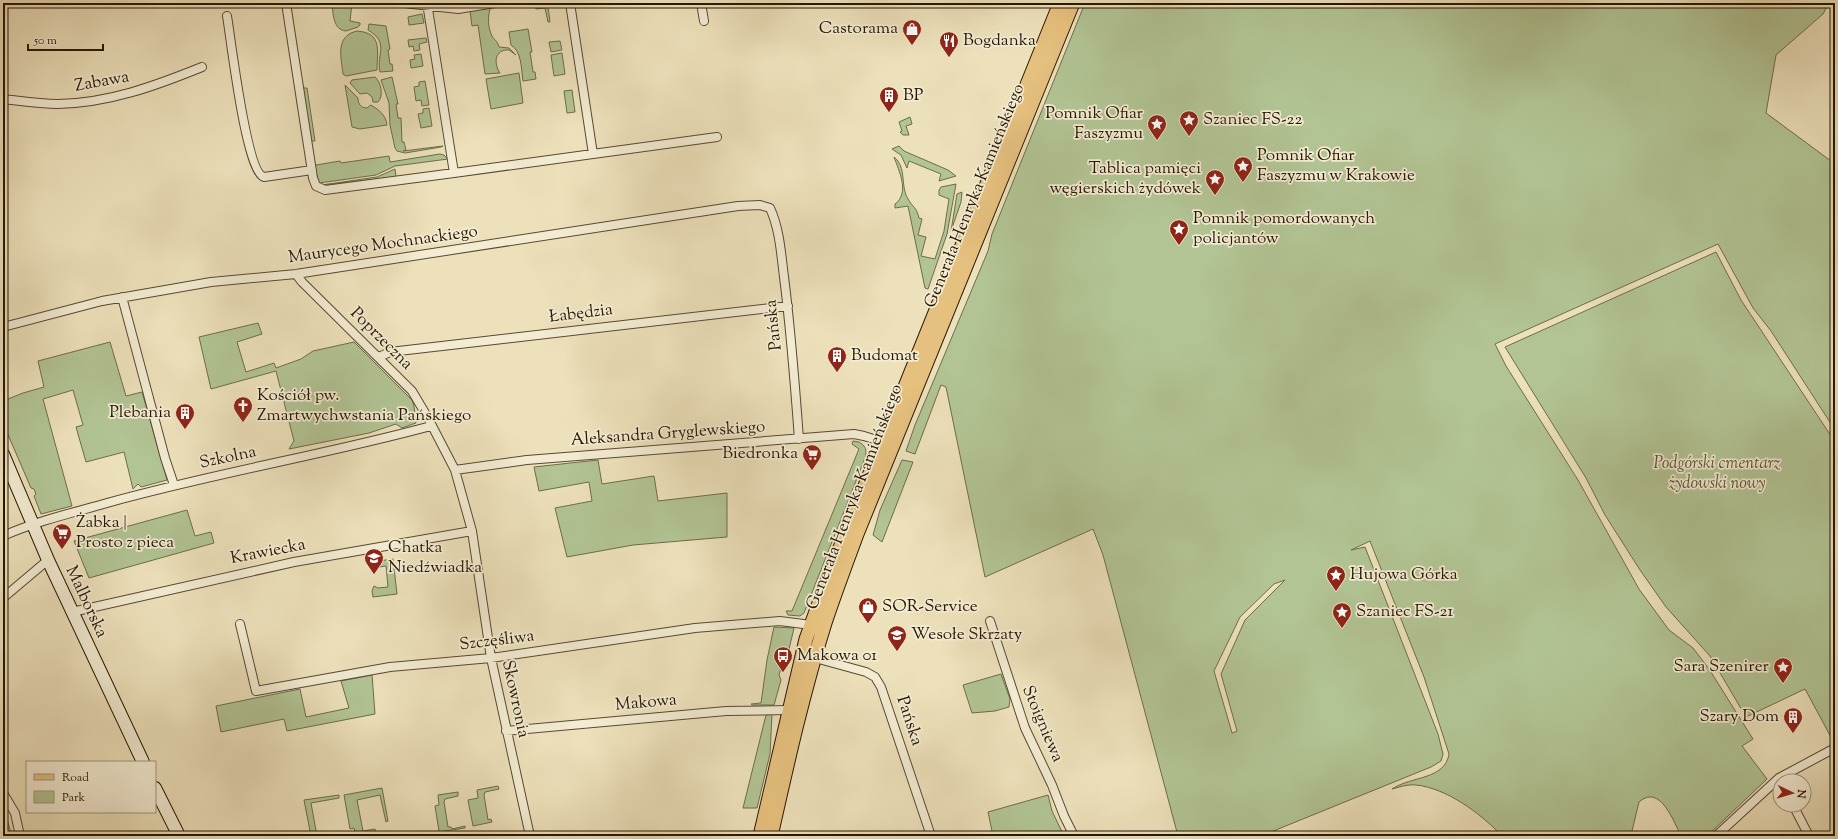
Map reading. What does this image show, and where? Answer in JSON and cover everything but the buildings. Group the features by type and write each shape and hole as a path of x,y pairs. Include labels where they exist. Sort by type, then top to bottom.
{"main road":[{"name":"Generała Henryka Kamieńskiego","path":"760,836 789,710 811,625 882,442 1060,3"},
{"name":"Generała Henryka Kamieńskiego","path":"771,836 785,771 815,658 832,603 857,534 1073,3"}],"street":[{"path":"286,3 312,170 315,184 322,190 454,174 718,137"},
{"path":"404,3 427,4 458,9 494,3"},
{"path":"570,3 593,154"},
{"path":"701,3 704,21"},
{"path":"427,4 454,174"},
{"path":"227,16 246,137 259,173 264,177 312,170"},
{"name":"Zabawa","path":"3,99 57,104 96,101 149,88 202,67"},
{"name":"Maurycego Mochnackiego","path":"3,327 102,300 122,298 211,282 296,274 738,206 760,205 770,208"},
{"name":"Pańska","path":"770,208 777,230 788,306 799,440"},
{"name":"Poprzeczna","path":"296,274 302,282 412,391 425,412 454,470 464,497"},
{"path":"122,298 165,458 174,485"},
{"name":"Łabędzia","path":"379,357 390,352 788,306"},
{"name":"Szkolna","path":"3,536 32,524 174,485 372,442 432,426"},
{"name":"Aleksandra Gryglewskiego","path":"454,470 527,460 799,440 854,434 882,442"},
{"name":"Malborska","path":"3,454 48,560 142,761"},
{"name":"Skowronia","path":"464,497 472,531 491,658 530,836"},
{"name":"Krawiecka","path":"72,612 294,562 472,531"},
{"path":"3,598 48,560"},
{"name":"Szczęśliwa","path":"240,624 256,691 390,667 491,658 695,628 780,621 811,625"},
{"name":"Stoigniewa","path":"990,621 1025,728 1074,836"},
{"name":"Pańska","path":"815,658 866,672 875,677 881,687 931,836"},
{"name":"Makowa","path":"506,731 726,711 789,710"},
{"path":"1792,773 1835,748"},
{"path":"1716,836 1772,787"},
{"path":"156,790 179,836"},
{"path":"3,793 15,813 20,836"},
{"path":"1797,813 1809,836"}],"green space":[{"path":"332,3 352,3 350,21 360,23 360,25 346,31 338,28 334,20"},
{"path":"534,3 555,3 555,5 548,7 550,22 548,22 545,8 536,9"},
{"path":"1085,3 1829,3 1823,14 1776,55 1766,113 1835,164 1835,430 1771,331 1753,308 1718,244 1495,344 1506,366 1578,480 1639,589 1669,630 1693,648 1709,669 1753,739 1742,746 1767,779 1707,836 1681,836 1665,807 1660,801 1653,797 1647,797 1639,802 1631,835 1519,836 1500,834 1473,810 1439,791 1413,785 1392,789 1441,769 1449,754 1424,677 1370,541 1351,550 1365,547 1438,734 1443,754 1441,761 1431,767 1261,836 1178,836 1103,555 1093,529 985,577 946,387 941,385 915,454 906,451 915,425 988,251 992,234","holes":["1285,580 1245,620 1221,674 1237,731 1232,733 1214,671 1240,617 1274,584"]},
{"path":"491,7 488,22 492,36 499,47 509,48 516,55 509,50 504,50 498,54 496,61 496,65 500,73 485,74 478,25 472,26 470,11"},
{"path":"422,14 424,23 409,25 408,17"},
{"path":"369,24 386,26 390,49 388,50 390,64 392,64 393,71 380,72 380,44 375,35 368,30"},
{"path":"528,29 532,52 530,52 533,72 535,72 536,79 523,81 519,56 515,48 511,45 509,32"},
{"path":"357,31 365,32 375,39 378,50 377,70 346,76 343,74 341,61 342,42 345,37"},
{"path":"426,38 427,42 419,44 420,50 414,51 413,46 409,47 408,40"},
{"path":"560,41 562,50 551,52 549,42"},
{"path":"562,53 565,74 554,76 551,55"},
{"path":"421,54 423,66 411,68 410,60 415,59 414,55"},
{"path":"519,73 523,103 491,109 486,79"},
{"path":"375,77 379,82 381,89 381,96 378,102 373,102 372,97 367,93 360,94 350,83 352,80"},
{"path":"392,77 398,104 396,104 398,118 401,118 402,142 404,142 406,150 403,151 443,146 405,153 397,151 390,125 389,103 381,80"},
{"path":"425,81 429,105 422,106 421,100 416,101 414,87 419,86 419,82"},
{"path":"345,85 358,98 359,104 365,108 371,105 379,111 384,116 387,125 360,129 352,127"},
{"path":"303,88 307,88 315,141 311,141"},
{"path":"572,90 575,112 567,113 564,91"},
{"path":"429,108 432,126 421,128 418,114 423,113 423,109"},
{"path":"910,117 912,124 906,126 909,135 903,135 900,132 902,131 899,122"},
{"path":"899,146 904,151 948,170 956,176 939,181 941,174 909,161 907,168 901,155 892,149"},
{"path":"440,154 444,155 448,159 395,166 376,175 319,183 315,168 316,165 340,161 341,163 389,156 390,162"},
{"path":"894,157 901,166 906,194 917,211 919,218 922,219 918,235 926,237 921,256 935,259 944,231 949,199 939,195 939,190 941,187 956,184 947,234 928,289 925,288 908,206 895,208 895,204 902,194 903,188"},
{"path":"395,169 396,177 322,185 377,177"},
{"path":"962,192 961,202 951,231 957,194"},
{"name":"Podgórski cmentarz żydowski nowy","path":"1716,252 1741,300 1835,442 1835,738 1832,739 1805,689 1746,717 1710,656 1666,607 1640,570 1605,515 1586,478 1505,347"},
{"path":"258,323 262,334 237,342 246,372 274,363 276,368 301,359 313,351 354,342 412,400 416,423 402,428 396,424 369,433 289,449 294,441 276,371 211,389 199,337"},
{"path":"110,342 126,396 142,392 167,480 141,487 138,484 133,489 124,452 86,462 76,427 83,425 73,390 43,399 72,506 41,514 34,496 36,494 34,489 31,488 3,423 3,401 44,387 38,361"},
{"path":"853,441 859,442 865,447 865,458 804,613 800,616 788,615 786,611 792,611 859,449 852,444"},
{"path":"598,460 602,484 654,476 658,501 727,493 727,537 633,545 567,557 555,508 592,501 589,482 539,491 534,467"},
{"path":"902,460 913,462 882,542 873,535 880,510"},
{"path":"187,510 195,536 211,532 214,543 89,578 74,541"},
{"path":"393,559 397,594 373,597 372,591 374,586 378,588 388,587 386,566 379,567 378,561"},
{"path":"774,627 794,628 786,662 782,665 779,675 781,680 774,705 752,705 751,704 761,703 767,660"},
{"path":"1001,674 1010,699 1009,707 995,711 972,713 963,685"},
{"path":"372,675 375,714 287,731 284,719 221,732 216,706 300,689 306,717 349,708 341,681"},
{"path":"772,714 770,754 757,808 743,808 766,715"},
{"path":"498,786 499,789 485,792 484,795 488,820 491,819 492,822 473,826 468,800 478,798 477,790"},
{"path":"382,788 388,821 386,822 380,795 357,800 363,831 375,829 376,833 356,836 354,828 350,829 344,795"},
{"path":"458,792 458,796 445,799 444,802 448,827 451,827 452,829 465,826 465,828 432,833 439,831 435,806 439,805 438,795"},
{"path":"339,795 339,798 311,803 317,836 311,836 304,800"},
{"path":"1048,795 1052,811 1064,836 993,836 988,812"},
{"path":"3,806 12,836 3,836"}],"place":[{"name":"Castorama","path":"912,46"},
{"name":"Bogdanka","path":"949,58"},
{"name":"BP","path":"889,113"},
{"name":"Szaniec FS-22","path":"1189,137"},
{"name":"Pomnik Ofiar Faszyzmu","path":"1157,141"},
{"name":"Pomnik Ofiar Faszyzmu w Krakowie","path":"1243,183"},
{"name":"Tablica pamięci węgierskich żydówek","path":"1215,196"},
{"name":"Pomnik pomordowanych policjantów","path":"1179,246"},
{"name":"Budomat","path":"837,373"},
{"name":"Kościół pw. Zmartwychwstania Pańskiego","path":"243,423"},
{"name":"Plebania","path":"185,430"},
{"name":"Biedronka","path":"812,471"},
{"name":"Żabka | Prosto z pieca","path":"62,550"},
{"name":"Chatka Niedźwiadka","path":"374,575"},
{"name":"Hujowa Górka","path":"1336,592"},
{"name":"SOR-Service","path":"868,624"},
{"name":"Szaniec FS-21","path":"1342,629"},
{"name":"Wesołe Skrzaty","path":"897,652"},
{"name":"Makowa 01","path":"783,673"},
{"name":"Sara Szenirer","path":"1783,684"},
{"name":"Szary Dom","path":"1793,734"}]}
